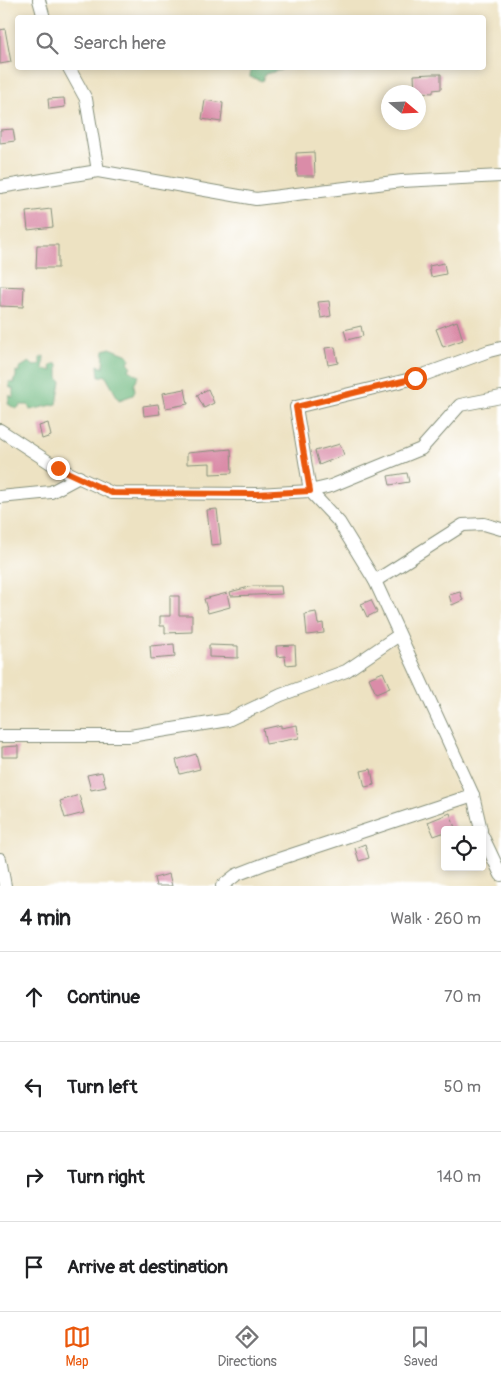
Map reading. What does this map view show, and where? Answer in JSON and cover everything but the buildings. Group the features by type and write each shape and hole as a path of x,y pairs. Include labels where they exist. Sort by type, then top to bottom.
{"street":[{"path":"39,0 43,15"},
{"path":"69,70 86,99 98,172"},
{"path":"0,187 98,172 256,199 402,181 501,176"},
{"path":"480,826 473,795 375,581 339,522 310,491 296,407 415,378 501,348"},
{"path":"0,430 58,468 112,493 257,494 310,491 331,486 421,449 460,405 501,397"},
{"path":"0,497 51,492 79,478"},
{"path":"375,581 463,525 484,524 501,529"},
{"path":"0,736 130,736 228,720 281,695 346,671 399,635"},
{"path":"222,886 236,875 275,860 473,795"},
{"path":"486,843 501,875"},
{"path":"0,859 5,886"}],"green space":[{"path":"251,70 281,70 265,74 262,81 250,77"},
{"path":"110,348 128,355 130,359 128,362 131,366 129,370 139,376 134,385 135,391 133,395 119,400 105,375 99,377 98,365 103,368 104,350"},
{"path":"44,356 43,369 53,371 50,367 53,364 58,364 58,378 61,381 57,404 30,410 28,405 21,405 16,409 8,404 10,395 13,398 13,388 10,388 9,382 15,383 13,380 16,378 16,371 19,372 19,368 29,362 34,366 40,364 40,358"}],"route":[{"path":"58,468 112,493 257,494 310,491 296,407 415,378"}]}
